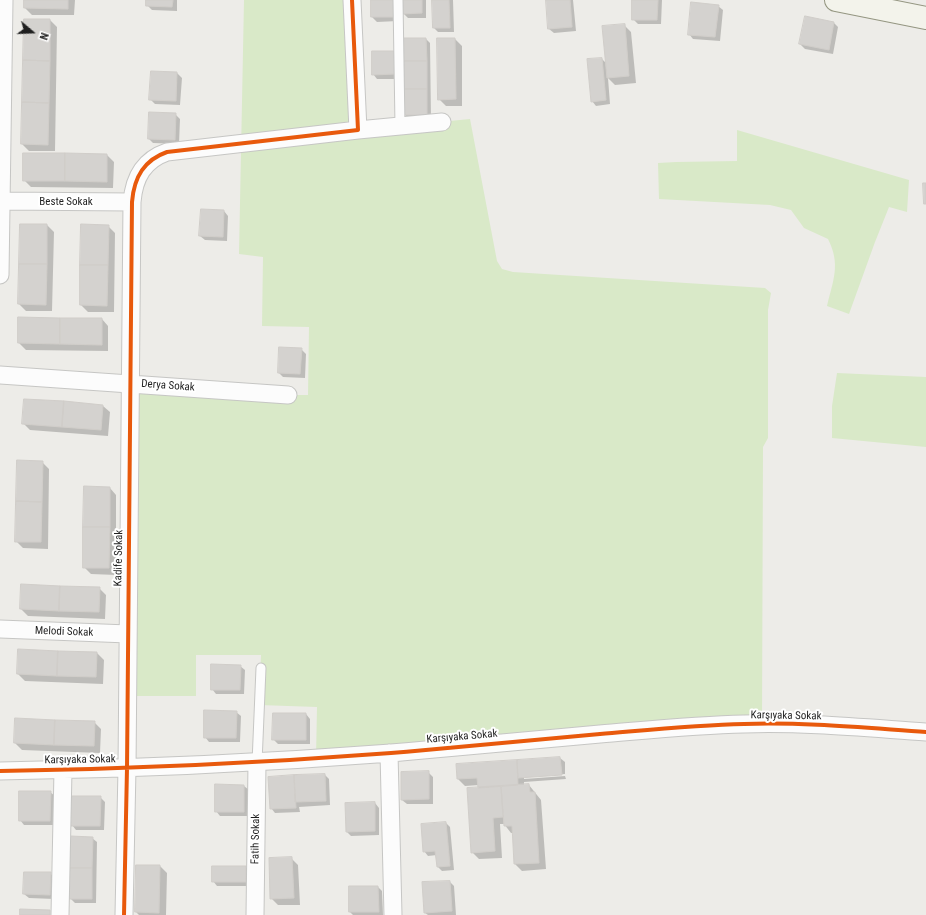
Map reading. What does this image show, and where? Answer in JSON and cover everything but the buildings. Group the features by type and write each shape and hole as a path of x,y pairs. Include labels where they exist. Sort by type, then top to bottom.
{"street":[{"path":"0,275 4,0"},
{"path":"352,0 358,130"},
{"path":"836,0 926,18"},
{"name":"Kadife Sokak","path":"124,915 127,768 132,202 134,186 146,164 157,155 167,152 442,122"},
{"name":"Beste Sokak","path":"1,201 132,202"},
{"name":"Derya Sokak","path":"0,374 288,395"},
{"name":"Melodi Sokak","path":"0,629 128,634"},
{"name":"Karşıyaka Sokak","path":"0,771 257,763 389,753 680,727 745,724 842,726 926,732"},
{"path":"389,753 393,915"},
{"name":"Fatih Sokak","path":"255,915 257,763"},
{"path":"60,915 63,770"}],"lane":[{"path":"398,0 400,126"},
{"path":"257,763 261,668"}],"green space":[{"path":"244,0 352,0 358,130 470,119 497,261 502,269 513,272 765,288 771,293 768,310 768,438 763,447 762,724 316,758 317,707 259,705 261,655 196,655 196,696 127,696 131,384 288,395 308,395 309,327 262,326 263,257 239,254"},
{"path":"737,130 909,180 907,212 889,207 849,314 827,306 835,272 834,257 828,239 804,228 791,210 770,205 659,199 658,163 737,161"},
{"path":"837,373 926,377 926,447 832,438 832,406"}],"cycle path":[{"path":"124,915 133,193 138,177 146,165 159,155 167,152 358,130 352,0"},
{"path":"0,771 147,767 293,760 391,753 654,729 726,725 813,725 926,732"}]}
